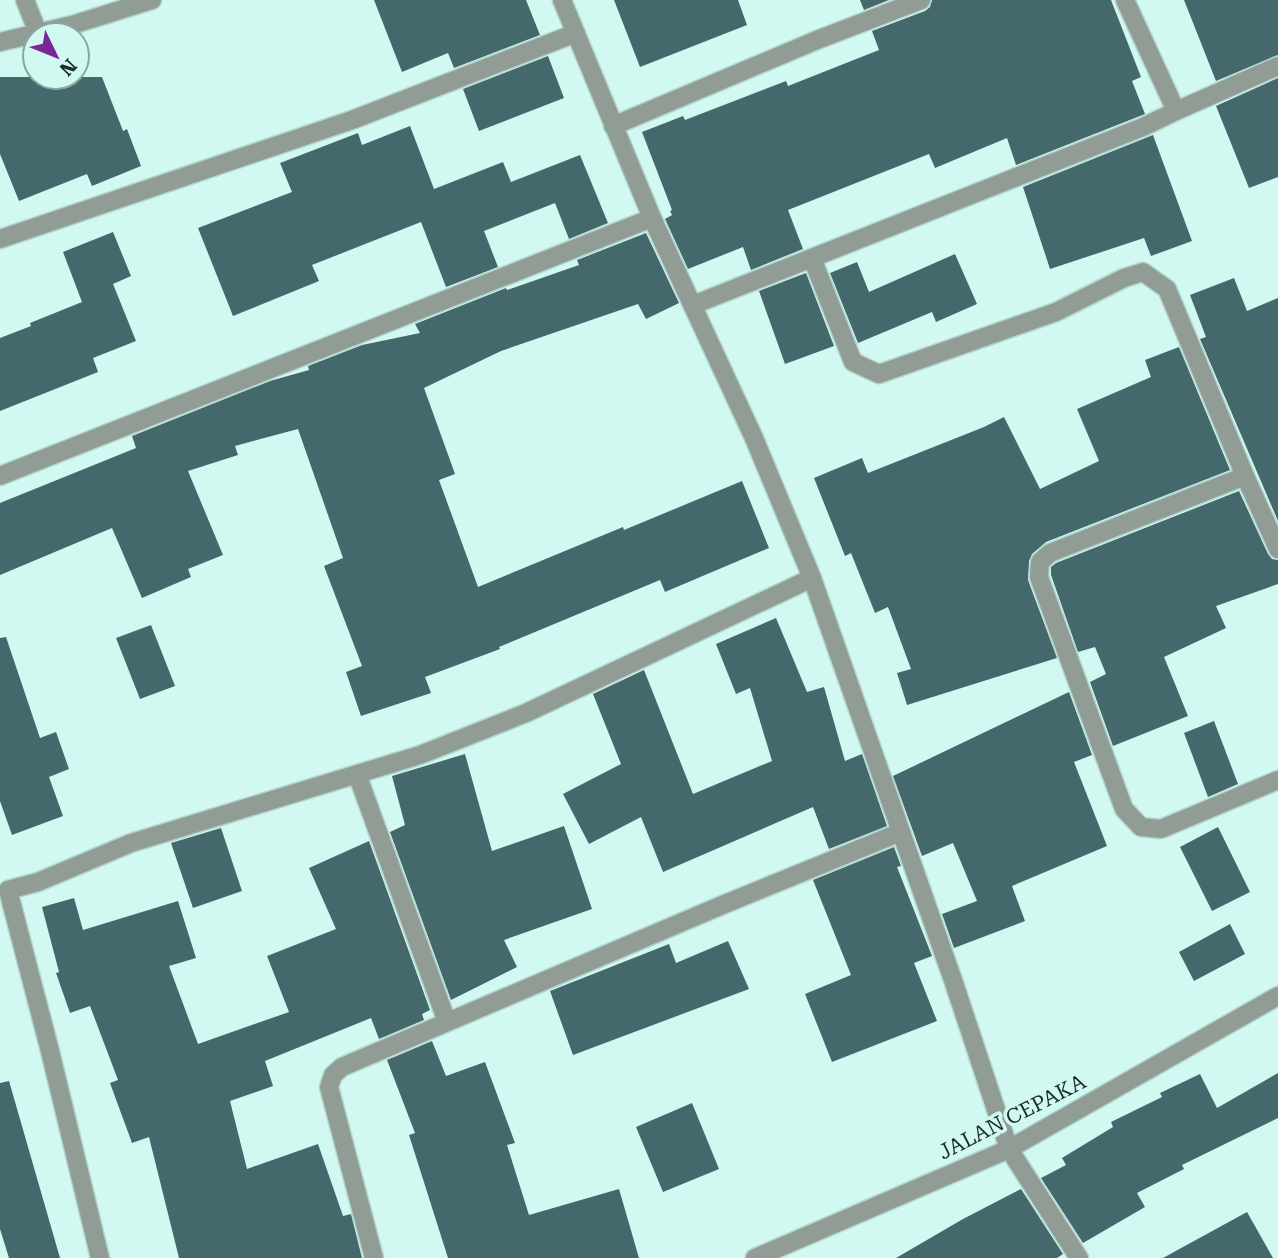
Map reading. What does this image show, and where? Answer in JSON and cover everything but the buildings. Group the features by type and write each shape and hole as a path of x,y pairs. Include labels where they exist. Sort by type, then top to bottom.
{"street":[{"path":"25,0 33,21"},
{"path":"79,21 152,0"},
{"path":"562,0 652,218 754,438 812,579 1009,1149 1079,1258"},
{"path":"613,125 921,0"},
{"path":"1125,0 1176,111"},
{"path":"0,239 352,120 576,33"},
{"path":"0,42 21,37"},
{"path":"693,306 1143,127 1278,66"},
{"path":"0,476 652,218"},
{"path":"812,258 853,362 879,374 1056,312 1124,278 1143,272 1167,289 1278,549"},
{"path":"1245,477 1049,553 1040,562 1039,577 1124,809 1141,827 1161,829 1278,780"},
{"path":"100,1258 8,890 38,882 131,843 420,755 526,713 812,579"},
{"path":"357,774 447,1022"},
{"path":"374,1258 329,1087 333,1075 342,1067 901,832"},
{"name":"JALAN CEPAKA","path":"755,1258 1009,1149 1278,996"}]}
